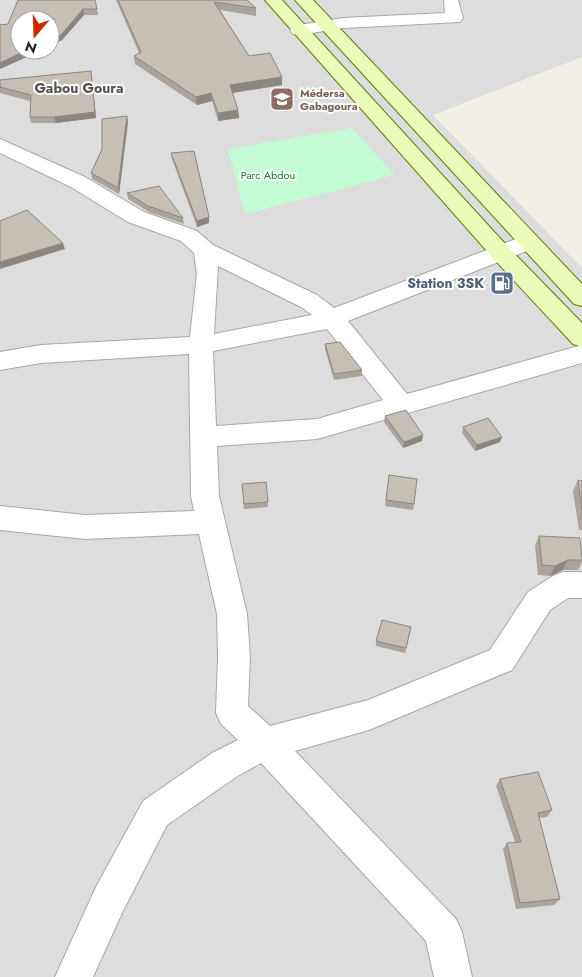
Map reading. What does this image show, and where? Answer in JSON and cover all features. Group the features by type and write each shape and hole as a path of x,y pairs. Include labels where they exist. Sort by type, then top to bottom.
{"main road":[{"path":"273,0 501,253 582,338"},
{"path":"302,0 330,26 582,298"},
{"path":"371,109 398,101"}],"street":[{"path":"299,30 330,26 343,22 454,18 451,2"},
{"path":"0,145 69,178 136,217 189,236 205,250 310,301 332,318 401,405"},
{"path":"0,361 40,354 201,345 332,318 529,242"},
{"path":"205,250 208,274 201,345 205,496 232,614 234,657 232,713 265,743 443,932 453,977"},
{"path":"204,437 317,429 582,354"},
{"path":"0,518 85,527 211,522"},
{"path":"74,977 109,900 155,813 224,765 265,743 369,715 501,660 539,602 563,585 582,585"}],"shaded area":[{"path":"0,0 582,0 582,57 433,115 582,268 582,977 0,977"}],"green space":[{"name":"Parc Abdou","path":"352,128 395,175 245,214 228,149"}],"building":[{"path":"18,0 95,0 97,9 83,9 60,35 60,10 14,10"},
{"path":"118,0 247,0 256,8 214,2 249,56 270,53 282,77 230,85 238,110 218,113 211,93 196,97 134,56 141,52"},
{"path":"10,19 10,58 0,63 0,25 8,24"},
{"path":"91,71 95,112 54,117 30,117 31,95 0,87 0,80"},
{"path":"127,116 118,188 91,173 102,149 102,119"},
{"path":"194,151 209,217 197,221 171,153"},
{"path":"159,186 183,218 148,206 127,193"},
{"path":"27,210 63,243 0,262 0,221"},
{"path":"340,342 362,370 334,374 325,344"},
{"path":"406,410 423,435 404,442 385,416"},
{"path":"488,418 502,437 477,445 463,427"},
{"path":"389,475 417,479 414,504 386,500"},
{"path":"578,480 582,481 582,510"},
{"path":"266,482 268,502 244,504 242,484"},
{"path":"539,536 580,538 582,560 568,560 555,566 542,565"},
{"path":"382,620 411,627 406,648 376,641"},
{"path":"538,772 552,810 538,813 560,899 520,903 507,843 521,842 500,779"}],"place":[{"name":"Médersa Gabagoura","path":"282,99"},
{"name":"Station 3SK","path":"502,283"}],"district":[{"name":"Gabou Goura","path":"79,88"}]}
